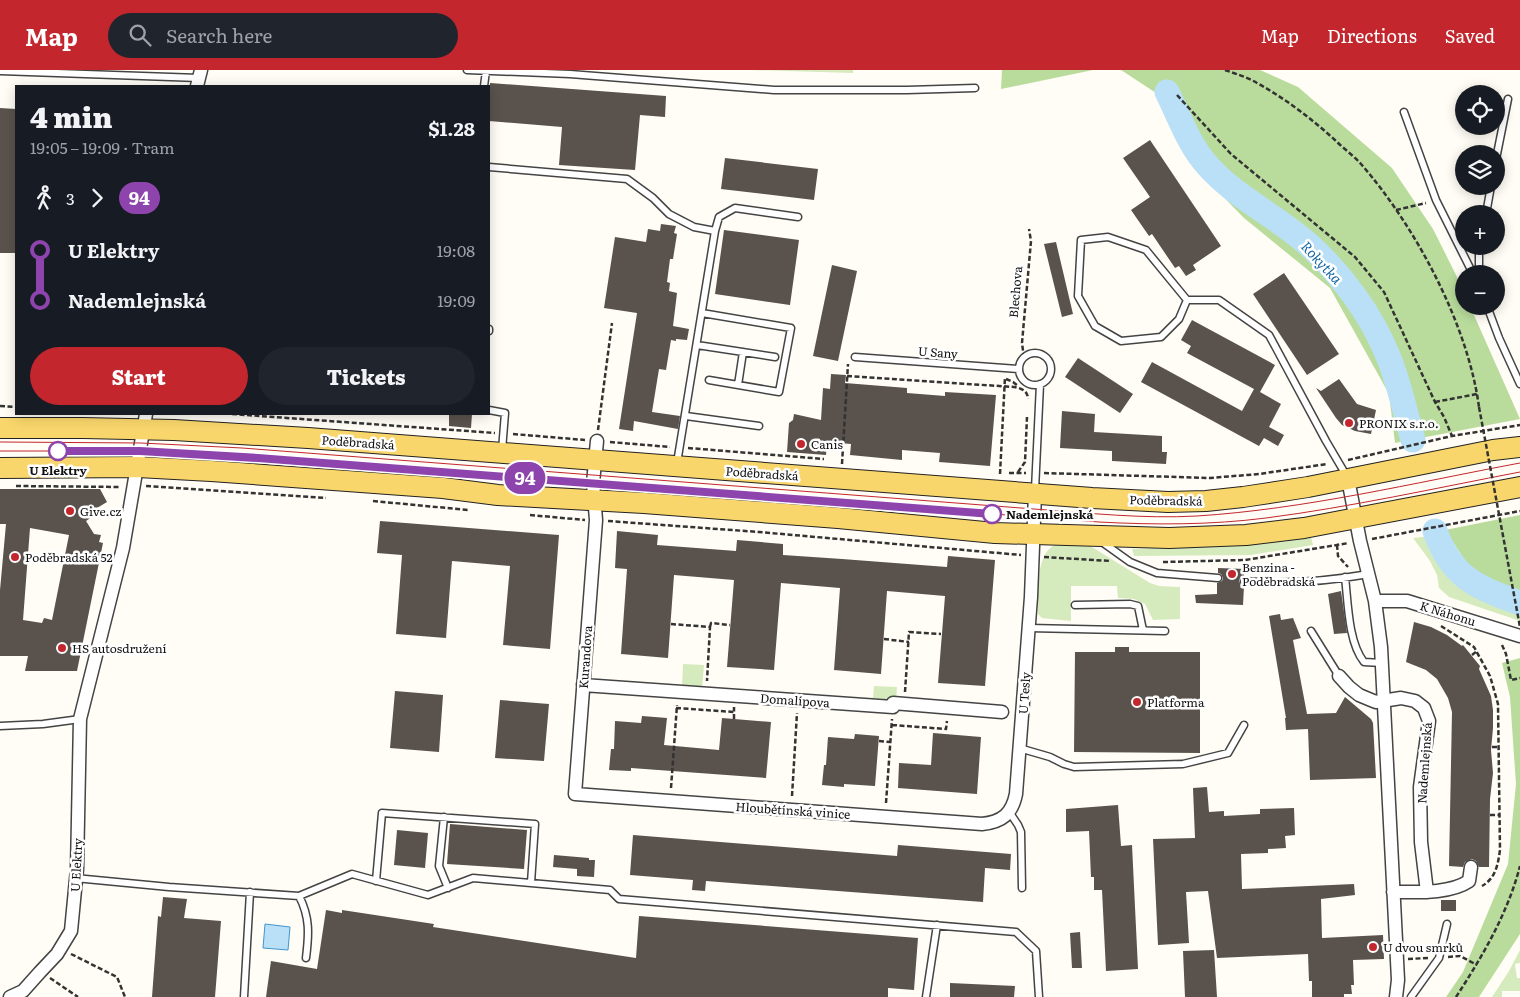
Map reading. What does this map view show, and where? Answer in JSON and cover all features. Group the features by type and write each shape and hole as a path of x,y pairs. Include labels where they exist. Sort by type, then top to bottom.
{"main road":[{"name":"Poděbradská","path":"0,428 144,422 298,437 502,443 679,457 1034,494 1149,501 1206,501 1273,493 1344,470 1520,447"},
{"path":"0,468 136,477 433,487 498,495 595,511 654,504 838,518 995,534 1169,538 1246,535 1309,528 1520,487"}],"street":[{"name":"U Elektry","path":"10,997 23,991 60,949 71,931 76,878 80,719 123,548 144,422"},
{"name":"Kurandova","path":"575,794 595,511 596,450"},
{"path":"1344,470 1356,518 1360,542 1362,576 1375,601 1382,663 1398,980 1396,997"},
{"name":"U Tesly","path":"1010,813 1016,794 1029,628 1034,494"},
{"name":"K Náhonu","path":"1375,601 1407,601 1520,636"},
{"name":"Nademlejnská","path":"1338,676 1359,695 1376,702 1401,698 1415,701 1424,708 1429,721 1420,787 1421,842 1427,892"},
{"name":"Domalípova","path":"583,685 1002,712"},
{"name":"Hloubětínská vinice","path":"575,794 982,824 992,823 1010,813"},
{"path":"1393,892 1427,892 1461,886 1469,881 1472,867"}],"lane":[{"path":"0,70 199,78"},
{"path":"467,70 580,75 774,90 975,88"},
{"path":"484,85 486,71"},
{"path":"1499,145 1508,99"},
{"path":"1404,112 1436,200 1469,265"},
{"path":"490,167 627,179 653,198 669,214 694,227 715,231"},
{"path":"679,457 715,231 719,217 735,208 798,217"},
{"path":"1108,237 1146,250 1187,300 1179,319 1160,337 1121,341 1095,326 1078,296 1080,240 1108,237"},
{"path":"1187,300 1219,300 1269,335 1326,441 1344,470"},
{"path":"702,313 791,328 779,392 709,380"},
{"path":"1490,315 1520,384"},
{"path":"697,345 775,357"},
{"path":"738,385 743,352"},
{"path":"1033,354 1047,359 1050,368 1048,378 1035,385 1025,382 1021,378 1019,369 1024,358 1033,354"},
{"name":"U Sany","path":"852,359 1019,369"},
{"path":"1034,494 1040,384"},
{"path":"490,410 505,413 502,443"},
{"path":"686,416 759,426"},
{"path":"1093,535 1130,562 1157,573 1218,578"},
{"path":"1244,581 1297,582 1362,576"},
{"path":"1345,577 1351,629 1360,657 1364,662 1382,663"},
{"path":"1074,605 1130,604 1138,606 1142,630"},
{"path":"1029,628 1166,631"},
{"path":"1311,632 1338,676"},
{"path":"0,726 42,724 80,719"},
{"path":"1019,748 1050,756 1074,767 1183,764 1228,754 1244,725"},
{"path":"1010,813 1020,832 1022,888"},
{"path":"376,881 382,814 535,824 531,883"},
{"path":"444,817 439,866 448,888"},
{"path":"76,878 299,896 352,874 428,895 473,878 610,890 619,899 1016,932 1036,951 1039,997"},
{"path":"244,997 250,892"},
{"path":"299,896 305,907 310,933 306,958"},
{"path":"1412,997 1438,958 1447,924"},
{"path":"926,997 937,925"}],"path":[{"path":"1226,70 1256,82 1308,116 1361,164 1396,210 1434,271 1461,333 1477,394 1520,627"},
{"path":"1177,95 1231,154 1355,257 1384,292 1452,436"},
{"path":"1396,210 1436,200"},
{"name":"Blechova","path":"1024,358 1022,343 1031,241 1029,229"},
{"path":"596,450 612,323"},
{"path":"833,460 842,461 847,376 852,359"},
{"path":"1005,368 1000,474 1036,472 1096,476 1210,478 1344,470 1452,436 1520,424"},
{"path":"847,376 1019,387"},
{"path":"1005,378 1026,392 1028,406"},
{"path":"1435,402 1477,394"},
{"path":"0,406 15,407"},
{"path":"241,415 502,443 679,457 824,459"},
{"path":"1017,473 1024,462 1027,415"},
{"path":"9,486 136,477 151,486 329,498"},
{"path":"367,501 475,510"},
{"path":"524,514 595,511"},
{"path":"1360,542 1520,511"},
{"path":"1337,545 1338,556 1362,576"},
{"path":"706,694 711,623 730,625"},
{"path":"671,624 710,628"},
{"path":"1439,625 1474,648 1490,676 1498,704 1500,850 1497,866 1490,881 1477,888 1461,886"},
{"path":"886,804 892,725 898,705 909,632 941,634"},
{"path":"884,640 909,642"},
{"path":"1472,655 1476,651"},
{"path":"1506,654 1511,680 1520,678"},
{"path":"671,788 677,692"},
{"path":"792,796 798,700"},
{"path":"676,708 734,712 734,719"},
{"path":"892,725 946,729 946,734"},
{"path":"879,741 890,742"},
{"path":"1492,747 1498,747"},
{"path":"1490,815 1499,815"},
{"path":"1456,997 1477,965 1498,924 1520,866"},
{"path":"60,949 117,977 125,997"},
{"path":"54,980 78,997"}],"green space":[{"path":"750,70 853,70 853,73"},
{"path":"1002,70 1093,70 1001,89"},
{"path":"1121,70 1260,70 1298,87 1392,168 1433,229 1455,273 1455,315 1474,315 1520,419 1395,443 1389,394 1330,288 1244,218 1195,168 1156,93"},
{"path":"1520,515 1520,595 1497,586 1470,568 1445,530"},
{"path":"1430,536 1440,560 1464,582 1497,603 1520,610 1520,621 1449,597 1439,588 1437,575 1430,561 1413,538"},
{"path":"1311,537 1313,545 1251,555 1134,556 1132,549 1252,545"},
{"path":"1058,544 1085,544 1150,583 1159,586 1180,587 1180,619 1153,620 1145,604 1134,599 1118,598 1117,586 1071,586 1071,621 1042,618 1038,614 1042,562 1045,554"},
{"path":"1520,658 1520,934 1479,997 1446,997 1463,972 1508,864 1516,784 1510,697 1502,663"},
{"path":"683,664 704,665 702,689 682,688"},
{"path":"874,686 897,687 896,700 873,698"},
{"path":"1520,950 1520,963 1515,964 1517,978 1520,978 1520,991 1502,991 1502,997 1492,997 1509,971"}],"water":[{"path":"265,924 290,927 288,950 263,948"}],"building":[{"path":"490,83 666,96 665,117 640,115 635,170 559,165 562,127 490,121"},
{"path":"0,108 15,109 15,253 0,253"},
{"path":"1150,140 1221,246 1193,265 1196,270 1186,276 1179,266 1175,268 1152,234 1149,236 1131,210 1150,197 1123,158"},
{"path":"725,158 818,169 814,200 721,189"},
{"path":"661,224 676,226 674,233 677,234 673,259 670,259 667,282 670,283 669,291 677,293 673,326 689,329 687,340 671,340 666,370 659,369 652,412 680,416 678,429 634,421 633,431 619,429 637,313 604,308 615,237 646,242 648,229 660,231"},
{"path":"724,230 799,240 790,305 715,294"},
{"path":"1056,242 1073,314 1062,317 1044,244"},
{"path":"832,265 857,271 838,361 813,356"},
{"path":"1284,273 1339,354 1307,375 1253,294"},
{"path":"1192,320 1275,365 1260,392 1281,404 1269,427 1284,435 1278,446 1264,438 1259,446 1141,382 1152,362 1242,411 1254,389 1187,353 1191,346 1181,340"},
{"path":"1078,358 1133,394 1120,413 1065,377"},
{"path":"831,374 846,375 845,383 907,388 907,393 945,396 945,392 996,395 990,466 939,462 940,453 902,450 902,460 850,455 851,444 827,442 826,455 787,452 789,423 793,420 794,414 821,420 823,388 830,389"},
{"path":"1339,379 1357,404 1376,410 1371,434 1355,431 1342,425 1316,388 1321,391"},
{"path":"1062,411 1095,414 1094,432 1162,436 1162,452 1167,452 1166,464 1112,461 1112,451 1060,448"},
{"path":"449,415 472,415 471,428 449,426"},
{"path":"0,489 100,489 107,502 97,508 95,515 86,521 94,534 101,535 99,542 103,543 77,671 25,671 28,656 0,656 0,590 6,524 0,524","holes":["30,528 69,535 52,620 44,618 42,623 23,620"]},
{"path":"380,521 559,535 550,649 503,645 510,566 452,561 446,638 396,634 402,555 377,553"},
{"path":"617,531 658,535 657,545 736,551 737,540 783,544 783,555 947,567 948,556 995,560 985,686 938,683 945,596 887,591 881,674 834,670 840,588 781,583 774,670 727,667 734,580 674,575 668,658 621,654 627,569 615,568"},
{"path":"1218,568 1245,569 1244,576 1239,581 1244,586 1243,605 1196,603 1195,595 1217,594 1217,583 1222,581 1223,578 1218,573"},
{"path":"1341,591 1347,633 1334,634 1328,594"},
{"path":"1280,614 1281,620 1293,618 1301,638 1293,640 1307,714 1336,713 1345,697 1371,719 1373,723 1376,778 1310,780 1308,729 1286,730 1286,718 1269,616"},
{"path":"1414,622 1431,627 1463,645 1480,666 1479,669 1491,696 1493,710 1491,750 1493,773 1490,799 1489,867 1479,867 1476,861 1472,859 1465,862 1463,867 1449,866 1452,712 1448,698 1437,679 1426,670 1406,662"},
{"name":"Platforma","path":"1115,647 1129,647 1129,652 1200,652 1200,753 1074,752 1075,652 1115,652"},
{"path":"395,691 443,695 439,752 390,748"},
{"path":"500,700 549,704 544,761 495,758"},
{"path":"642,716 667,718 664,745 719,750 722,718 771,722 766,778 631,768 631,771 609,770 611,749 614,749 615,721 641,723"},
{"path":"933,733 981,737 977,794 898,788 899,763 931,765"},
{"path":"855,734 879,736 875,786 844,784 844,787 822,785 828,737 854,739"},
{"path":"1207,787 1209,812 1224,811 1224,816 1260,814 1260,809 1294,808 1295,835 1285,836 1286,848 1268,849 1268,853 1241,854 1242,889 1354,884 1355,895 1321,899 1322,938 1383,935 1384,959 1353,960 1354,985 1351,985 1352,994 1344,994 1344,997 1312,997 1312,981 1309,981 1308,954 1217,958 1208,891 1186,892 1189,943 1158,945 1153,839 1195,838 1193,788"},
{"path":"1118,805 1121,846 1132,845 1138,969 1106,971 1102,890 1094,890 1094,877 1091,877 1089,831 1066,832 1066,809"},
{"path":"450,824 527,830 524,869 447,864"},
{"path":"397,830 428,833 425,868 394,865"},
{"path":"633,835 897,856 898,845 1011,854 1010,870 985,868 983,902 706,881 705,891 692,890 693,880 630,875"},
{"path":"554,855 595,860 594,877 577,876 577,869 553,867"},
{"path":"163,897 187,899 184,918 221,921 215,997 152,997 158,916 161,917"},
{"path":"1441,900 1456,900 1456,911 1441,911"},
{"path":"326,910 342,913 342,910 434,924 433,927 636,958 639,916 918,938 914,990 888,988 888,997 266,997 271,961 317,969"},
{"path":"1080,932 1082,968 1072,968 1070,933"},
{"path":"1214,950 1217,997 1185,997 1183,951"},
{"path":"950,983 1015,986 1014,997 950,997"}],"waterway":[{"name":"Rokytka","path":"1167,92 1190,139 1207,165 1218,177 1309,245 1333,269 1364,310 1381,340 1392,366 1413,440"},
{"name":"Rokytka","path":"1435,531 1449,560 1467,579 1491,592 1520,603"}],"tram line":[{"path":"0,442 141,443 242,448 1095,514 1156,517 1238,513 1278,508 1520,463"},
{"path":"0,451 140,451 242,457 1141,524 1204,523 1298,514 1520,472"},
{"name":"94","path":"58,451 140,451 258,458 992,514"}],"place":[{"name":"PRONIX s.r.o.","path":"1349,423"},
{"name":"Canis","path":"801,444"},
{"name":"U Elektry","path":"58,451"},
{"name":"Give.cz","path":"70,511"},
{"name":"Nademlejnská","path":"992,514"},
{"name":"Poděbradská 52","path":"15,557"},
{"name":"Benzina - Poděbradská","path":"1232,574"},
{"name":"HS autosdružení","path":"62,648"},
{"name":"Platforma","path":"1137,702"},
{"name":"U dvou smrků","path":"1373,947"}]}
